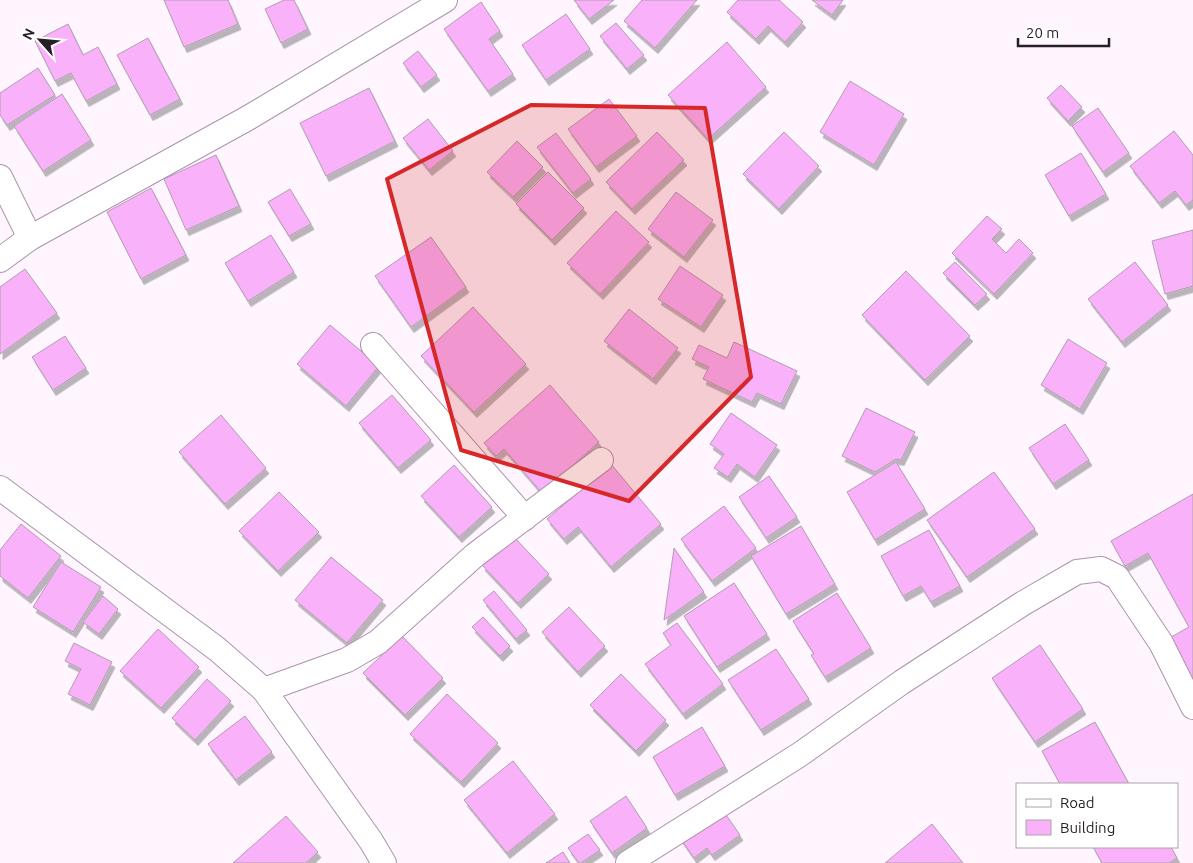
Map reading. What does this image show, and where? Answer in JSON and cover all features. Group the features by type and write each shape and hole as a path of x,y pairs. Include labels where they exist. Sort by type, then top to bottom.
{"street":[{"path":"0,260 30,238 248,118 445,0"},
{"path":"0,177 30,238"},
{"path":"373,345 525,518"},
{"path":"264,690 347,660 378,642 476,555 601,460"},
{"path":"0,488 217,649 264,690 371,841 384,863"},
{"path":"628,863 799,755 902,682 1022,604 1077,572 1101,569 1117,577 1161,643 1193,707"}],"highlighted area":[{"path":"531,105 705,108 751,377 629,501 461,450 387,179"}],"building":[{"path":"164,0 228,0 238,24 184,47"},
{"path":"284,0 294,0 308,29 281,43 265,9"},
{"path":"574,0 614,0 589,19"},
{"path":"642,0 697,0 655,48 624,21"},
{"path":"738,0 779,0 803,22 785,42 768,26 756,39 727,12"},
{"path":"812,0 843,0 832,15"},
{"path":"481,2 500,31 489,39 513,74 488,91 444,29"},
{"path":"566,14 590,49 546,80 522,45"},
{"path":"616,23 644,55 627,69 600,36"},
{"path":"68,24 83,55 98,47 117,84 86,101 71,73 55,81 35,41"},
{"path":"148,38 180,99 150,115 117,55"},
{"path":"727,42 766,87 708,139 668,95"},
{"path":"418,51 437,75 421,87 403,63"},
{"path":"38,68 55,95 7,125 0,115 0,93"},
{"path":"850,81 904,114 874,165 820,132"},
{"path":"1061,85 1082,107 1068,121 1047,98"},
{"path":"369,88 395,141 326,176 300,123"},
{"path":"62,94 91,140 43,171 14,126"},
{"path":"609,99 637,136 596,167 568,129"},
{"path":"1098,108 1129,153 1103,172 1072,126"},
{"path":"428,119 453,151 429,170 403,138"},
{"path":"1174,131 1193,155 1193,200 1186,205 1175,191 1159,203 1130,166"},
{"path":"657,132 684,160 632,209 606,182"},
{"path":"784,132 819,166 779,209 743,174"},
{"path":"556,133 591,179 573,193 537,147"},
{"path":"517,141 543,167 513,197 487,172"},
{"path":"1081,153 1106,194 1069,216 1045,175"},
{"path":"216,155 239,206 186,230 164,179"},
{"path":"548,172 584,208 552,240 516,204"},
{"path":"151,188 186,255 141,279 107,212"},
{"path":"290,189 311,224 289,236 268,202"},
{"path":"676,192 713,220 684,257 648,229"},
{"path":"616,211 649,242 600,294 567,263"},
{"path":"987,216 1002,229 992,239 1006,253 1019,239 1033,253 994,294 952,253"},
{"path":"1193,230 1193,286 1165,294 1152,241"},
{"path":"271,235 294,272 248,301 225,263"},
{"path":"431,237 466,287 411,327 375,276"},
{"path":"955,262 987,294 975,305 943,273"},
{"path":"1135,262 1168,305 1122,342 1088,299"},
{"path":"680,266 723,295 701,327 658,299"},
{"path":"25,269 57,313 0,354 0,287"},
{"path":"906,271 970,336 925,380 862,315"},
{"path":"473,307 526,364 474,412 421,356"},
{"path":"629,309 678,348 653,379 604,341"},
{"path":"330,325 379,366 346,406 297,364"},
{"path":"65,336 86,368 53,390 32,357"},
{"path":"1068,339 1107,363 1080,409 1041,385"},
{"path":"734,342 797,371 781,404 757,393 752,402 703,379 709,367 692,359 699,345 727,358"},
{"path":"550,385 599,442 542,493 504,449 496,456 484,443"},
{"path":"392,395 431,440 398,468 359,423"},
{"path":"866,408 915,432 901,460 896,459 875,472 842,456"},
{"path":"731,413 777,445 755,477 737,464 728,477 714,468 724,454 710,444"},
{"path":"221,415 266,468 225,504 179,452"},
{"path":"1065,424 1089,460 1053,484 1029,448"},
{"path":"896,462 925,509 875,540 847,492"},
{"path":"611,464 661,524 611,567 578,527 564,539 547,519"},
{"path":"454,465 492,507 459,537 421,496"},
{"path":"994,472 1035,529 967,577 927,520"},
{"path":"769,476 797,517 766,538 739,497"},
{"path":"279,492 319,532 278,571 239,531"},
{"path":"1193,494 1193,693 1164,641 1189,627 1148,553 1125,566 1111,541"},
{"path":"724,506 756,548 712,581 681,539"},
{"path":"21,524 61,556 28,598 0,576 0,550"},
{"path":"801,526 835,584 786,614 751,556"},
{"path":"929,530 960,586 931,602 921,586 903,596 881,556"},
{"path":"513,536 549,574 518,603 482,565"},
{"path":"674,548 704,592 664,620"},
{"path":"331,557 383,600 347,643 295,600"},
{"path":"61,562 101,587 73,632 33,607"},
{"path":"734,583 767,634 717,667 684,616"},
{"path":"494,591 527,630 516,639 483,600"},
{"path":"837,593 871,648 825,677 811,655 814,654 793,621"},
{"path":"103,596 118,609 99,634 83,622"},
{"path":"569,607 605,646 578,672 542,632"},
{"path":"483,617 510,646 500,656 472,627"},
{"path":"677,623 723,684 683,714 645,664 671,645 663,633"},
{"path":"158,629 199,667 161,708 120,671"},
{"path":"402,636 443,678 405,715 363,673"},
{"path":"74,643 112,662 90,705 68,694 81,669 65,661"},
{"path":"1040,645 1083,709 1035,742 992,678"},
{"path":"776,649 809,699 761,730 728,680"},
{"path":"621,674 666,720 636,751 590,705"},
{"path":"207,679 231,701 195,740 172,718"},
{"path":"447,694 498,743 461,782 410,734"},
{"path":"245,716 272,752 236,780 208,744"},
{"path":"1095,722 1128,783 1059,783 1042,751"},
{"path":"702,727 725,766 675,795 653,757"},
{"path":"513,761 555,814 507,853 464,800"},
{"path":"626,796 647,828 612,853 590,821"},
{"path":"722,809 740,835 712,855 707,848 694,858 680,838"},
{"path":"286,816 318,852 306,863 233,863"},
{"path":"932,824 963,863 885,863"},
{"path":"588,834 600,850 579,863 568,848"},
{"path":"1094,848 1172,848 1177,858 1169,863 1102,863"},
{"path":"563,852 570,863 546,863"}]}
